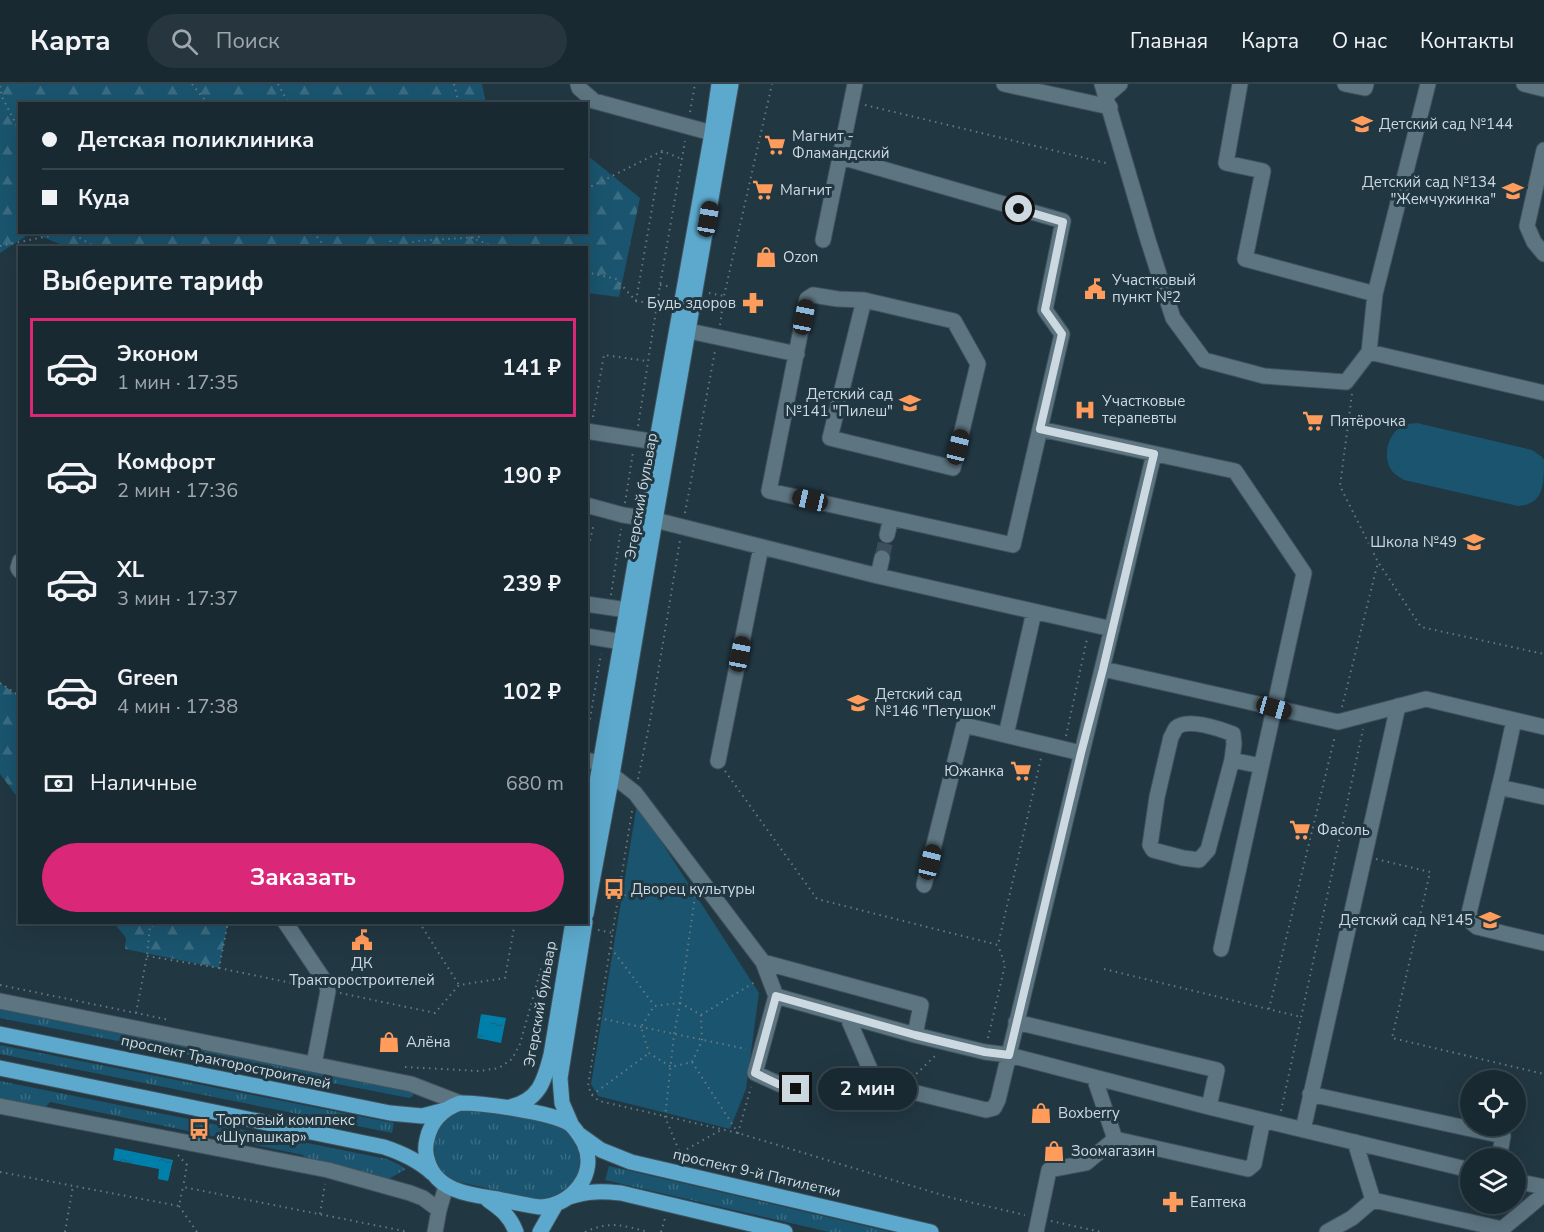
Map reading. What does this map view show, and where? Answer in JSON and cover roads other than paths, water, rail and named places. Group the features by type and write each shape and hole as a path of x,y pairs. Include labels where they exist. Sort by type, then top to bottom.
{"main road":[{"name":"Эгерский бульвар","path":"649,519 656,442 683,331 719,84"},
{"name":"Эгерский бульвар","path":"588,836 628,643 683,331 731,84"},
{"name":"Эгерский бульвар","path":"588,912 603,767"},
{"name":"Эгерский бульвар","path":"507,1108 527,1101 533,1096 545,1076 551,1055 573,924"},
{"name":"Эгерский бульвар","path":"576,1131 562,1103 560,1078 587,924"},
{"name":"проспект Тракторостроителей","path":"0,1034 390,1113 422,1116 445,1110"},
{"path":"0,1068 384,1147 412,1158 446,1186 459,1192 540,1207 548,1207 584,1192 621,1193 785,1232"},
{"path":"432,1173 426,1156 427,1137 436,1119 445,1110 460,1103 473,1103 554,1116 576,1131 586,1147 588,1169 578,1190 562,1201 540,1232"},
{"name":"проспект 9-й Пятилетки","path":"576,1131 601,1150 631,1162 931,1232"},
{"path":"483,1197 506,1213 516,1232"}],"street":[{"path":"578,84 579,88 594,101 712,133"},
{"path":"824,240 855,84"},
{"path":"1004,84 1106,96 1120,84"},
{"path":"1240,84 1226,163 1263,171 1245,259 1375,294"},
{"path":"1345,84 1365,88 1366,84"},
{"path":"1106,96 1173,318 1204,360 1264,376 1346,382 1369,352 1375,294 1428,84"},
{"path":"1524,84 1544,89"},
{"path":"1544,150 1527,226 1534,242 1544,254"},
{"path":"841,157 1063,222 1045,310 1062,334 1013,545 769,491 807,299 813,295 864,300 954,321 978,364 953,468 831,438 864,300"},
{"path":"683,331 718,336 797,354"},
{"path":"1369,352 1544,393"},
{"path":"1040,429 1235,471 1304,573 1221,949"},
{"path":"588,431 656,442"},
{"path":"847,1016 876,1083 986,1110 994,1107 998,1100 1154,454"},
{"path":"592,507 682,526 878,576 1112,629"},
{"path":"887,535 891,518"},
{"path":"718,761 761,547"},
{"path":"878,576 882,558"},
{"path":"588,604 633,611"},
{"path":"1006,735 1034,612"},
{"path":"588,640 604,639 628,643"},
{"path":"1103,669 1338,722 1426,699 1544,727"},
{"path":"1303,1130 1398,706"},
{"path":"1514,720 1469,912 1471,922 1477,927 1544,943"},
{"path":"1192,723 1233,734 1232,760 1209,850 1199,860 1153,850 1150,845 1157,797 1175,729 1192,723"},
{"path":"924,885 964,725 1081,753"},
{"path":"1232,760 1261,766"},
{"path":"603,767 635,793 765,968 776,996 755,1073 778,1084 796,1089"},
{"path":"1499,787 1544,797"},
{"path":"286,924 326,983 327,991 314,1064"},
{"path":"765,968 921,1005 915,1035"},
{"path":"776,996 915,1035 985,1052 1009,1055 1209,1107 1460,1168"},
{"path":"0,1001 411,1084 460,1103"},
{"path":"1016,1022 1217,1070 1209,1107"},
{"path":"1094,1077 1115,1139"},
{"path":"1310,1094 1503,1136 1501,1148"},
{"path":"0,1106 328,1170 410,1193 423,1198 439,1210"},
{"path":"1115,1139 1248,1169 1254,1164 1271,1122"},
{"path":"1037,1225 1048,1170 1086,1163 1115,1139"},
{"path":"1355,1142 1373,1200"},
{"path":"1526,1183 1544,1187"},
{"path":"435,1232 446,1186"},
{"path":"1373,1200 1507,1231 1544,1194"},
{"path":"1327,1232 1352,1218 1373,1200"}],"water":[{"path":"481,1014 506,1018 501,1043 477,1038"},
{"path":"115,1148 173,1160 168,1181 158,1179 159,1169 113,1160"}],"tunnel":[{"path":"882,558 887,535"}],"place":[{"name":"Детский сад №144","path":"1362,124"},
{"name":"Магнит - Фламандский","path":"775,145"},
{"name":"Магнит","path":"763,190"},
{"name":"Детский сад №134 \"Жемчужинка\"","path":"1513,191"},
{"name":"Ozon","path":"766,257"},
{"name":"Участковый пункт №2","path":"1095,289"},
{"name":"Будь здоров","path":"753,303"},
{"name":"Детский сад №141 \"Пилеш\"","path":"910,403"},
{"name":"Участковые терапевты","path":"1085,410"},
{"name":"Пятёрочка","path":"1313,421"},
{"name":"Школа №49","path":"1474,542"},
{"name":"Детский сад №146 \"Петушок\"","path":"858,703"},
{"name":"Южанка","path":"1021,771"},
{"name":"Фасоль","path":"1300,830"},
{"name":"Дворец культуры","path":"614,889"},
{"name":"Детский сад №145","path":"1490,920"},
{"name":"ДК Тракторостроителей","path":"362,940"},
{"name":"Алёна","path":"389,1042"},
{"name":"Boxberry","path":"1041,1113"},
{"name":"Торговый комплекс «Шупашкар»","path":"199,1129"},
{"name":"Зоомагазин","path":"1054,1151"},
{"name":"Еаптека","path":"1173,1202"}]}
